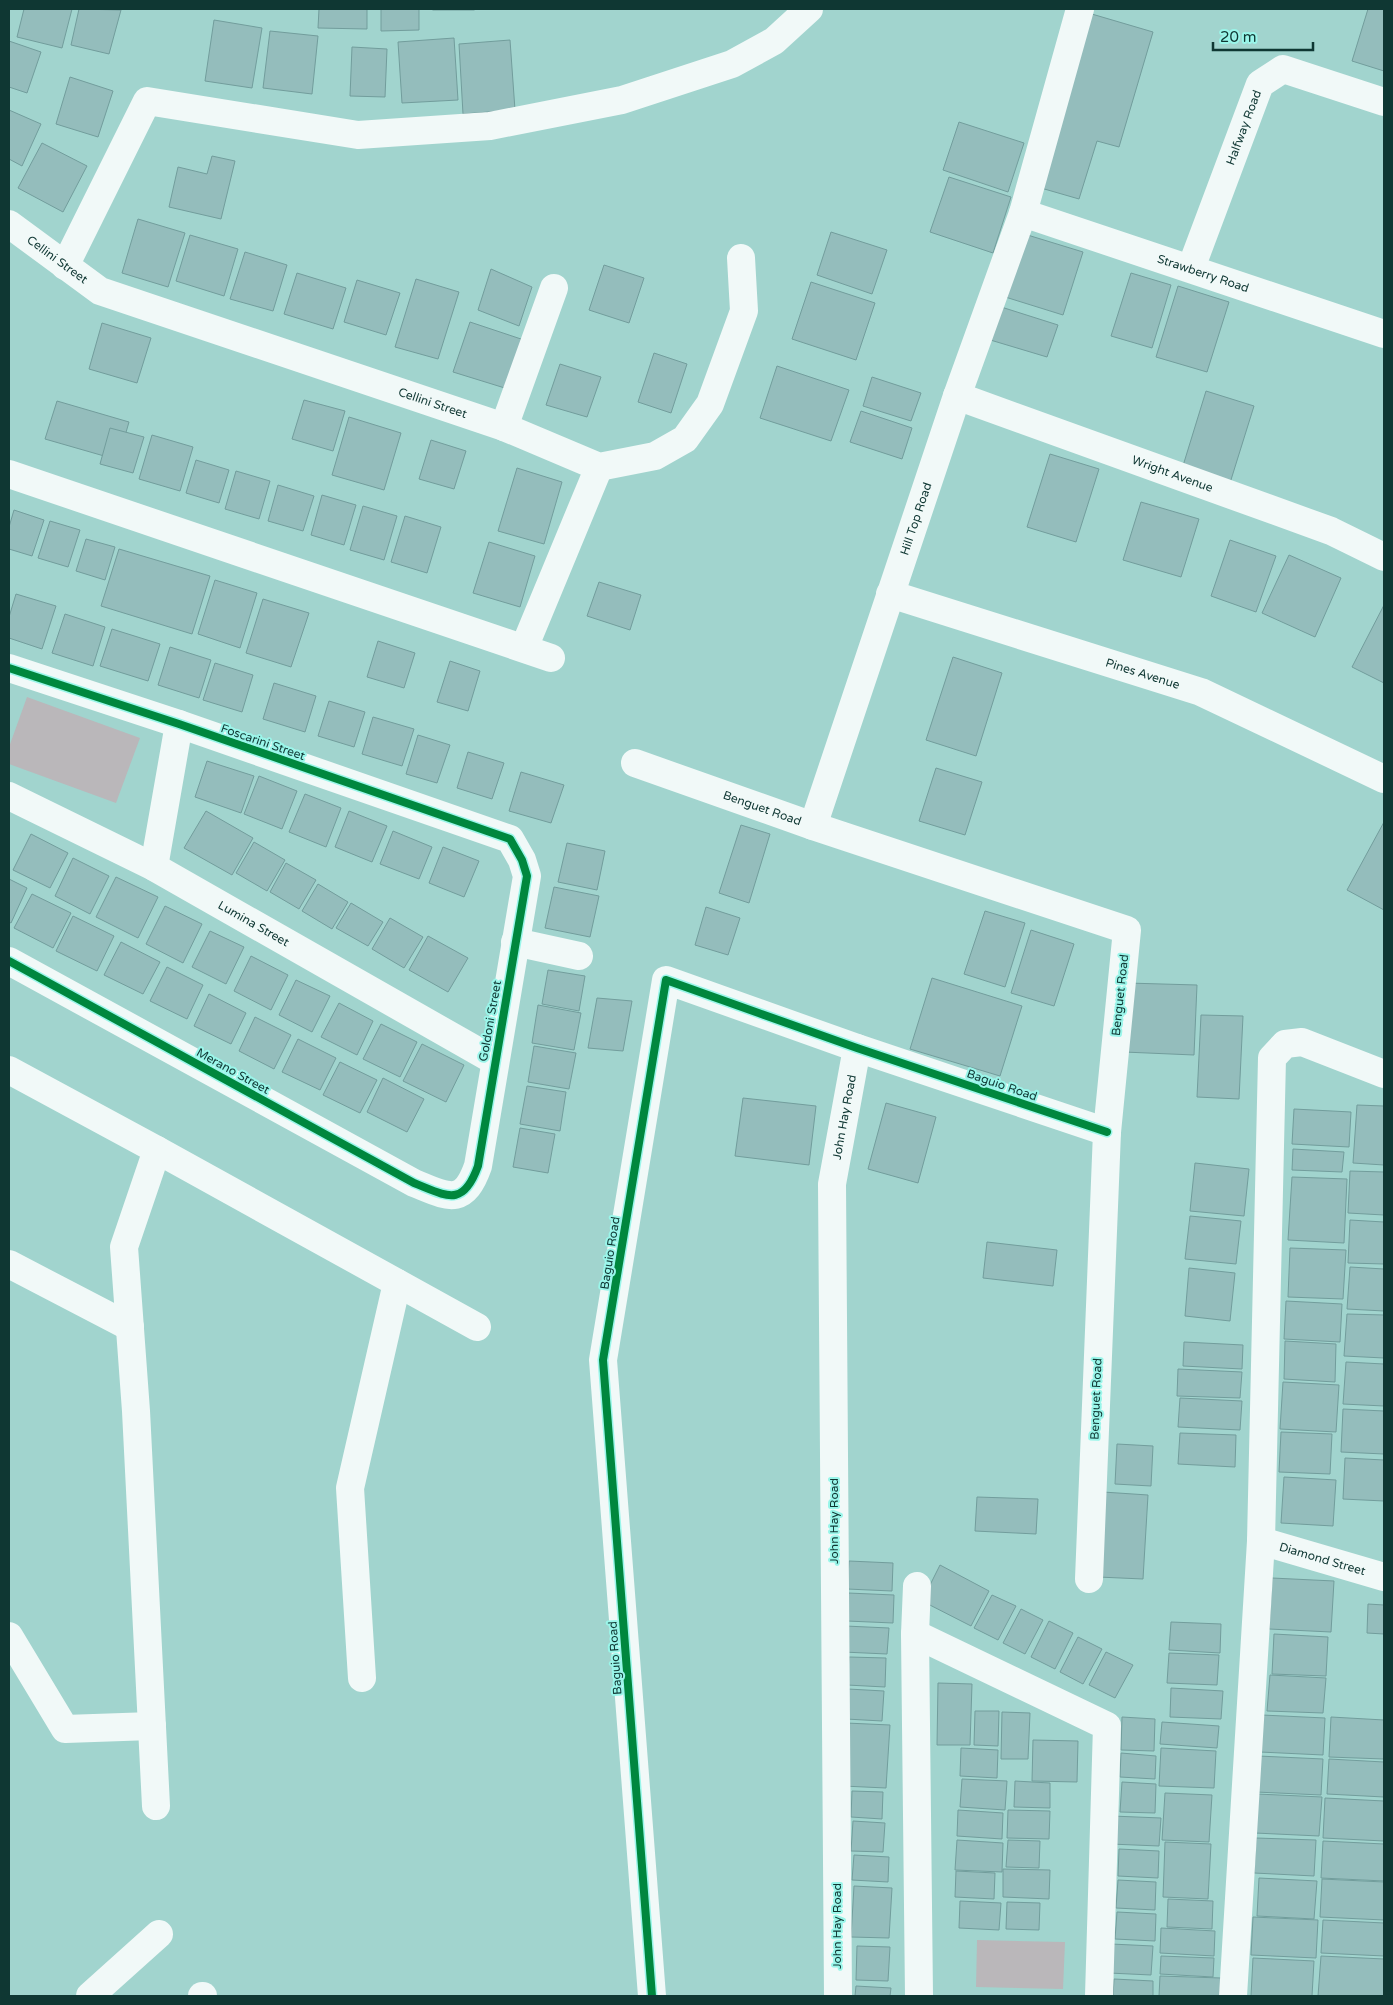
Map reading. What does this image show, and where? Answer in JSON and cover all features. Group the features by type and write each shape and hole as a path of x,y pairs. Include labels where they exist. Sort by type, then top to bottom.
{"street":[{"path":"65,266 147,101 358,135 490,126 622,100 732,64 774,41 809,9"},
{"name":"Hill Top Road","path":"814,826 890,594 1022,213 1080,9"},
{"name":"Halfway Road","path":"1192,268 1260,84 1283,69 1384,102"},
{"name":"Strawberry Road","path":"1022,213 1192,268 1384,334"},
{"name":"Cellini Street","path":"9,224 100,291 504,427 599,467"},
{"path":"524,648 599,467 655,456 685,439 710,404 744,311 741,258"},
{"path":"504,427 554,288"},
{"name":"Wright Avenue","path":"958,396 1331,531 1384,557"},
{"path":"9,474 550,658"},
{"name":"Pines Avenue","path":"890,594 1201,692 1384,779"},
{"name":"Foscarini Street","path":"9,668 178,724 510,839"},
{"path":"154,867 178,724"},
{"name":"Benguet Road","path":"635,763 814,826 1127,930 1107,1132 1089,1579"},
{"name":"Lumina Street","path":"9,796 154,867 495,1061"},
{"name":"Goldoni Street","path":"448,1196 461,1193 467,1187 472,1181 478,1166 527,876 522,860 510,839"},
{"path":"515,942 579,956"},
{"name":"Merano Street","path":"9,961 414,1183 448,1196"},
{"name":"Baguio Road","path":"652,1996 603,1360 666,980 857,1048 1107,1132"},
{"path":"1233,1996 1261,1541 1272,1058 1285,1044 1302,1042 1384,1074"},
{"name":"John Hay Road","path":"838,1996 832,1184 857,1048"},
{"path":"9,1070 477,1327"},
{"path":"156,1806 124,1247 157,1150"},
{"path":"9,1264 130,1327"},
{"path":"362,1678 350,1488 397,1283"},
{"name":"Diamond Street","path":"1261,1541 1384,1577"},
{"path":"916,1586 919,1996"},
{"path":"915,1634 1107,1726 1099,1996"},
{"path":"9,1636 65,1729 152,1726"},
{"path":"90,1996 160,1934"}],"shaded area":[{"path":"27,697 140,738 116,803 9,764 9,747"},
{"path":"977,1940 1065,1942 1063,1989 976,1987"}],"building":[{"path":"24,9 72,9 62,48 17,37"},
{"path":"79,9 121,10 109,54 71,45"},
{"path":"319,9 367,9 367,29 318,28"},
{"path":"381,9 419,9 419,30 381,31"},
{"path":"474,9 474,10 433,10"},
{"path":"1368,9 1384,9 1384,71 1352,61"},
{"path":"1085,12 1153,32 1119,147 1097,141 1079,199 1034,186"},
{"path":"214,20 262,28 252,88 205,81"},
{"path":"270,31 318,36 312,94 263,88"},
{"path":"454,38 458,100 402,103 398,42"},
{"path":"510,40 515,110 463,114 459,44"},
{"path":"9,41 41,52 27,93 9,87"},
{"path":"352,47 387,49 385,97 350,96"},
{"path":"70,77 113,91 98,137 56,124"},
{"path":"9,110 41,124 22,166 9,159"},
{"path":"959,122 1024,143 1008,192 943,170"},
{"path":"42,143 87,166 63,212 18,188"},
{"path":"212,156 235,161 221,219 169,207 178,167 207,174"},
{"path":"949,177 1011,197 993,253 930,232"},
{"path":"138,219 185,233 168,287 122,273"},
{"path":"831,232 887,250 872,294 817,275"},
{"path":"1021,233 1083,252 1063,315 1002,296"},
{"path":"190,235 238,249 224,296 176,281"},
{"path":"245,252 287,265 273,311 230,299"},
{"path":"604,265 644,278 629,323 589,310"},
{"path":"491,269 532,287 519,326 478,310"},
{"path":"297,273 346,288 333,329 284,314"},
{"path":"1131,273 1171,285 1152,348 1111,336"},
{"path":"416,279 459,292 438,359 395,347"},
{"path":"357,280 400,293 386,335 344,322"},
{"path":"811,282 875,303 856,360 792,339"},
{"path":"1178,286 1229,302 1207,372 1156,357"},
{"path":"998,306 1058,325 1047,357 987,339"},
{"path":"470,322 524,340 508,389 453,372"},
{"path":"102,323 151,338 137,383 89,369"},
{"path":"654,353 687,364 671,413 638,402"},
{"path":"560,364 601,377 587,417 546,405"},
{"path":"777,366 849,390 831,441 760,418"},
{"path":"872,377 921,393 911,421 863,406"},
{"path":"1206,391 1254,406 1230,483 1182,469"},
{"path":"304,400 345,411 333,451 292,439"},
{"path":"57,401 129,422 118,460 45,439"},
{"path":"861,411 912,428 902,459 850,442"},
{"path":"349,417 401,433 384,490 332,475"},
{"path":"110,428 144,437 133,473 100,464"},
{"path":"152,435 193,447 180,491 139,479"},
{"path":"431,440 466,451 454,489 419,479"},
{"path":"1050,454 1099,469 1076,542 1027,527"},
{"path":"196,460 229,470 219,503 186,493"},
{"path":"517,468 562,482 544,544 498,531"},
{"path":"236,471 270,481 259,519 225,509"},
{"path":"278,485 314,496 303,531 268,521"},
{"path":"322,495 356,505 344,545 311,535"},
{"path":"1141,502 1199,519 1181,577 1123,560"},
{"path":"363,506 397,516 384,560 350,550"},
{"path":"14,510 44,520 32,556 9,549 9,527"},
{"path":"405,516 441,527 427,573 391,562"},
{"path":"50,521 80,530 68,567 38,558"},
{"path":"86,539 115,547 105,580 76,571"},
{"path":"1230,540 1276,556 1256,612 1211,596"},
{"path":"489,542 535,556 520,607 473,593"},
{"path":"119,549 210,576 192,634 101,606"},
{"path":"1289,555 1341,578 1315,637 1262,613"},
{"path":"215,580 257,593 240,648 198,634"},
{"path":"599,582 641,595 630,630 587,616"},
{"path":"16,594 56,606 42,649 9,638 9,617"},
{"path":"263,599 309,613 291,667 246,653"},
{"path":"1384,605 1384,683 1352,667"},
{"path":"65,614 105,627 93,666 52,653"},
{"path":"112,629 160,644 148,681 100,666"},
{"path":"378,641 415,653 404,688 367,677"},
{"path":"170,647 211,660 199,698 158,685"},
{"path":"953,657 1002,673 976,756 926,740"},
{"path":"450,661 480,671 468,711 437,702"},
{"path":"215,663 253,675 242,712 203,700"},
{"path":"274,683 316,696 305,732 263,719"},
{"path":"329,701 365,712 354,747 318,736"},
{"path":"373,717 414,729 402,766 362,754"},
{"path":"418,735 450,745 437,783 406,774"},
{"path":"468,752 504,763 492,799 457,788"},
{"path":"207,761 254,776 241,813 195,797"},
{"path":"936,768 982,782 965,835 919,821"},
{"path":"521,772 564,785 551,823 509,811"},
{"path":"259,776 297,791 282,829 244,814"},
{"path":"305,794 341,808 326,847 289,832"},
{"path":"206,811 253,838 232,875 184,848"},
{"path":"349,811 387,826 372,862 335,847"},
{"path":"1384,822 1384,910 1347,890"},
{"path":"741,825 770,834 749,903 719,893"},
{"path":"393,831 432,847 419,879 380,864"},
{"path":"31,834 68,853 50,888 13,870"},
{"path":"254,842 285,860 267,891 236,873"},
{"path":"567,843 605,851 597,890 558,882"},
{"path":"443,847 479,861 464,897 429,883"},
{"path":"73,858 109,876 90,914 55,896"},
{"path":"286,863 316,880 299,909 270,892"},
{"path":"116,877 158,897 138,938 96,917"},
{"path":"9,879 27,888 11,923 9,922"},
{"path":"318,884 348,902 332,929 302,911"},
{"path":"554,887 599,896 590,937 545,928"},
{"path":"32,894 71,913 53,948 14,928"},
{"path":"351,903 383,922 368,946 336,928"},
{"path":"165,906 202,924 183,963 146,944"},
{"path":"706,907 740,918 728,955 695,945"},
{"path":"985,911 1025,923 1005,987 964,974"},
{"path":"73,916 114,936 97,971 56,951"},
{"path":"390,918 423,937 404,968 372,949"},
{"path":"1031,930 1074,944 1054,1006 1011,993"},
{"path":"210,931 244,947 226,984 192,967"},
{"path":"428,936 468,958 448,992 409,970"},
{"path":"121,942 160,962 143,994 104,975"},
{"path":"251,956 288,975 271,1010 234,991"},
{"path":"167,967 203,985 187,1019 150,1001"},
{"path":"548,970 585,976 579,1011 542,1004"},
{"path":"932,978 1022,1006 1000,1076 910,1049"},
{"path":"296,980 330,996 312,1032 279,1015"},
{"path":"1127,983 1197,985 1194,1055 1124,1052"},
{"path":"209,994 246,1013 231,1044 194,1026"},
{"path":"597,998 632,1001 623,1051 588,1048"},
{"path":"339,1003 373,1021 357,1055 321,1037"},
{"path":"538,1005 581,1013 574,1050 532,1043"},
{"path":"1201,1015 1243,1016 1239,1099 1197,1097"},
{"path":"255,1017 291,1035 274,1069 239,1051"},
{"path":"381,1024 417,1042 400,1077 363,1059"},
{"path":"298,1039 336,1058 320,1090 282,1072"},
{"path":"422,1044 464,1065 446,1102 403,1081"},
{"path":"534,1046 576,1053 569,1089 528,1082"},
{"path":"340,1062 377,1080 360,1113 323,1095"},
{"path":"383,1078 424,1099 407,1132 367,1112"},
{"path":"527,1086 566,1092 560,1131 520,1124"},
{"path":"743,1098 816,1106 809,1165 735,1156"},
{"path":"886,1103 936,1117 918,1183 868,1169"},
{"path":"1357,1105 1384,1106 1384,1165 1353,1163"},
{"path":"1294,1109 1351,1112 1349,1147 1292,1144"},
{"path":"520,1128 555,1134 548,1173 513,1167"},
{"path":"1293,1149 1344,1152 1342,1172 1292,1170"},
{"path":"1195,1163 1249,1169 1244,1216 1190,1211"},
{"path":"1350,1171 1384,1172 1384,1215 1348,1213"},
{"path":"1292,1177 1347,1179 1344,1243 1288,1240"},
{"path":"1190,1216 1241,1221 1236,1264 1185,1259"},
{"path":"1350,1220 1384,1222 1384,1264 1348,1263"},
{"path":"987,1242 1057,1250 1053,1286 983,1278"},
{"path":"1290,1248 1346,1250 1343,1299 1288,1297"},
{"path":"1350,1267 1384,1269 1384,1311 1347,1309"},
{"path":"1189,1268 1235,1273 1230,1321 1185,1316"},
{"path":"1286,1301 1342,1304 1340,1342 1284,1339"},
{"path":"1347,1314 1384,1315 1384,1358 1344,1356"},
{"path":"1285,1341 1336,1344 1335,1382 1284,1379"},
{"path":"1184,1342 1243,1345 1242,1369 1183,1366"},
{"path":"1346,1362 1384,1364 1384,1406 1343,1404"},
{"path":"1178,1369 1242,1372 1240,1398 1177,1396"},
{"path":"1283,1382 1339,1385 1336,1432 1280,1429"},
{"path":"1180,1398 1242,1401 1240,1430 1178,1427"},
{"path":"1343,1409 1384,1411 1384,1454 1341,1452"},
{"path":"1281,1432 1332,1434 1330,1474 1279,1472"},
{"path":"1180,1433 1236,1435 1235,1467 1178,1464"},
{"path":"1117,1444 1153,1446 1151,1486 1115,1484"},
{"path":"1345,1458 1384,1460 1384,1501 1343,1499"},
{"path":"1284,1477 1336,1480 1333,1526 1281,1523"},
{"path":"1103,1492 1148,1495 1143,1579 1098,1577"},
{"path":"977,1497 1038,1499 1036,1534 975,1531"},
{"path":"849,1561 893,1563 892,1591 847,1589"},
{"path":"940,1565 989,1591 971,1626 922,1601"},
{"path":"1272,1578 1334,1581 1331,1632 1269,1629"},
{"path":"848,1593 894,1595 893,1623 847,1621"},
{"path":"992,1595 1016,1606 998,1640 974,1628"},
{"path":"1368,1604 1384,1605 1384,1634 1367,1633"},
{"path":"1021,1609 1043,1620 1025,1654 1003,1643"},
{"path":"1049,1621 1073,1633 1055,1669 1031,1657"},
{"path":"1171,1622 1221,1624 1220,1653 1169,1650"},
{"path":"845,1626 889,1628 887,1654 843,1652"},
{"path":"1274,1634 1328,1637 1326,1676 1272,1674"},
{"path":"1078,1637 1102,1649 1083,1684 1060,1672"},
{"path":"1106,1652 1133,1665 1115,1698 1089,1685"},
{"path":"1169,1653 1219,1655 1217,1685 1167,1683"},
{"path":"849,1657 886,1658 885,1687 847,1685"},
{"path":"1270,1675 1326,1678 1323,1713 1267,1711"},
{"path":"938,1683 972,1684 970,1745 937,1745"},
{"path":"1171,1688 1223,1691 1221,1719 1170,1717"},
{"path":"848,1689 884,1691 882,1721 846,1719"},
{"path":"975,1711 999,1711 998,1746 974,1745"},
{"path":"1002,1712 1030,1713 1028,1759 1001,1759"},
{"path":"1262,1715 1325,1718 1323,1755 1260,1752"},
{"path":"1122,1717 1155,1719 1154,1751 1121,1750"},
{"path":"1331,1717 1384,1720 1384,1759 1329,1757"},
{"path":"1162,1722 1219,1726 1217,1748 1160,1744"},
{"path":"846,1723 890,1725 886,1788 843,1786"},
{"path":"1033,1740 1078,1741 1077,1782 1032,1781"},
{"path":"961,1748 998,1750 997,1778 960,1776"},
{"path":"1161,1748 1216,1751 1214,1788 1159,1786"},
{"path":"1121,1753 1156,1756 1155,1779 1120,1777"},
{"path":"1258,1756 1323,1759 1321,1795 1256,1792"},
{"path":"1329,1759 1384,1762 1384,1797 1327,1794"},
{"path":"962,1779 1007,1781 1005,1810 960,1807"},
{"path":"1015,1781 1050,1783 1050,1808 1014,1807"},
{"path":"1122,1782 1156,1784 1155,1813 1120,1812"},
{"path":"852,1791 883,1792 882,1819 851,1817"},
{"path":"1165,1793 1212,1795 1209,1842 1162,1840"},
{"path":"1257,1794 1322,1797 1319,1836 1255,1833"},
{"path":"1325,1798 1384,1801 1384,1841 1323,1838"},
{"path":"958,1810 1003,1813 1002,1839 957,1836"},
{"path":"1008,1810 1050,1811 1049,1839 1007,1838"},
{"path":"1112,1816 1161,1818 1159,1846 1110,1844"},
{"path":"853,1821 885,1823 883,1852 851,1851"},
{"path":"1256,1838 1316,1840 1314,1876 1254,1873"},
{"path":"957,1840 1003,1843 1002,1872 955,1870"},
{"path":"1008,1840 1040,1841 1039,1868 1006,1867"},
{"path":"1323,1841 1384,1844 1384,1881 1321,1878"},
{"path":"1165,1842 1211,1844 1208,1899 1163,1897"},
{"path":"1119,1849 1159,1851 1158,1878 1118,1876"},
{"path":"854,1855 889,1857 888,1882 852,1880"},
{"path":"1003,1869 1050,1870 1049,1899 1003,1897"},
{"path":"956,1871 995,1873 994,1899 955,1897"},
{"path":"1259,1878 1317,1881 1314,1919 1257,1916"},
{"path":"1322,1879 1384,1882 1384,1920 1320,1917"},
{"path":"1118,1880 1156,1882 1155,1910 1116,1908"},
{"path":"854,1886 892,1888 889,1938 851,1937"},
{"path":"1168,1899 1213,1901 1212,1929 1167,1927"},
{"path":"960,1901 1001,1903 999,1930 959,1928"},
{"path":"1007,1902 1040,1903 1039,1930 1006,1929"},
{"path":"1117,1912 1156,1914 1155,1941 1115,1939"},
{"path":"1253,1917 1318,1920 1316,1958 1251,1955"},
{"path":"1323,1920 1384,1923 1384,1956 1321,1953"},
{"path":"1161,1928 1215,1931 1214,1956 1160,1953"},
{"path":"1111,1944 1153,1946 1151,1975 1109,1973"},
{"path":"857,1946 890,1947 888,1981 856,1980"},
{"path":"1161,1956 1214,1958 1213,1977 1160,1974"},
{"path":"1321,1956 1384,1959 1384,1996 1318,1996"},
{"path":"1253,1958 1314,1961 1312,1996 1251,1996"},
{"path":"1160,1976 1221,1978 1220,1996 1159,1996"},
{"path":"1114,1979 1153,1981 1153,1996 1113,1996"},
{"path":"856,1986 891,1988 890,1996 855,1996"}],"cycle path":[{"path":"9,668 179,724 510,839 522,860 527,876 478,1166 466,1188 460,1193 453,1195 436,1192 414,1183 9,961"},
{"path":"652,1996 603,1360 666,980 857,1048 1107,1132"}]}
